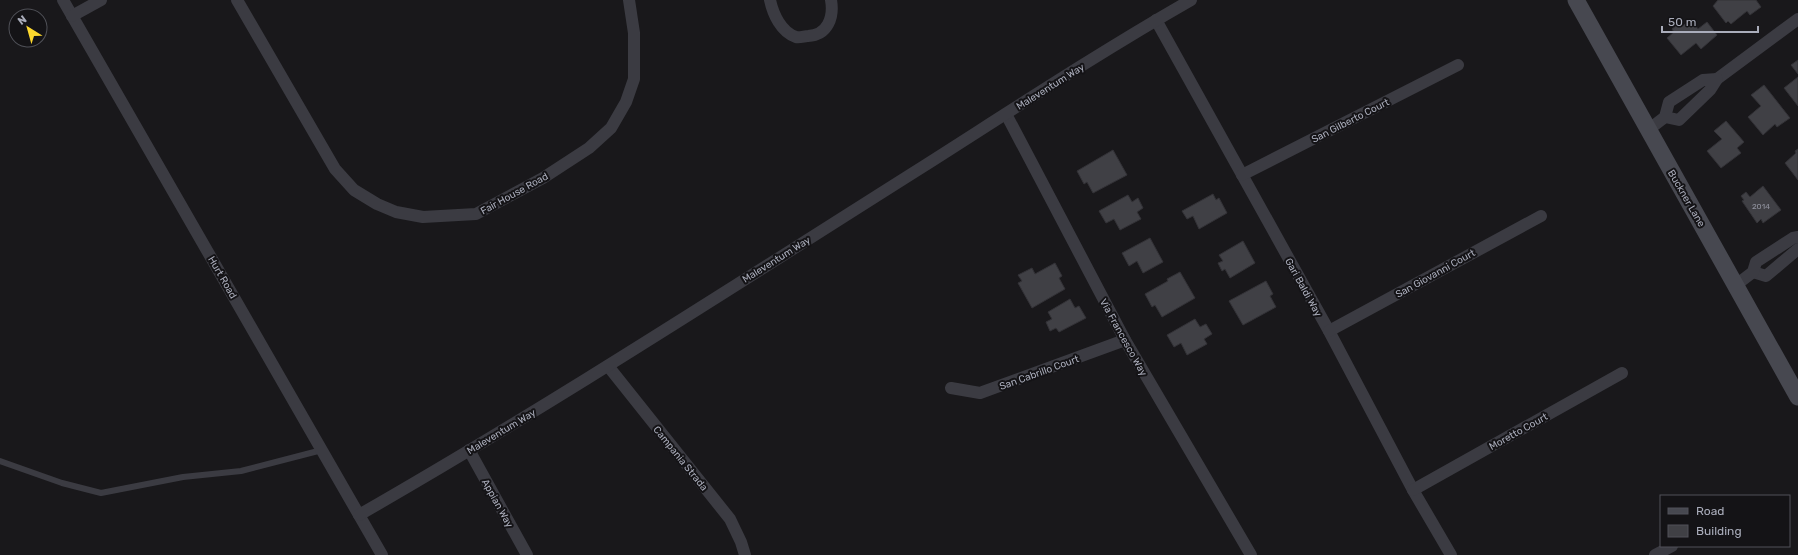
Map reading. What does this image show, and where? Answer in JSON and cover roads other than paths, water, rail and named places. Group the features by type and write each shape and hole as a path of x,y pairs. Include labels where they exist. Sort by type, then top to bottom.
{"main road":[{"name":"Buckner Lane","path":"1576,0 1798,397"}],"street":[{"name":"Hurt Road","path":"63,0 382,555"},
{"path":"72,16 101,0"},
{"name":"Fair House Road","path":"237,0 335,169 354,190 378,204 396,212 423,217 476,214 543,178 588,148 611,128 626,102 634,79 634,33 629,0"},
{"path":"770,0 776,16 783,28 797,37 813,36 823,31 830,23 833,10 831,0"},
{"name":"Maleventum Way","path":"359,514 608,366 1006,114 1156,20 1191,0"},
{"path":"1666,117 1679,120 1710,90 1718,79 1798,19"},
{"name":"Gari Baldi Way","path":"1156,20 1329,331 1413,490 1451,555"},
{"name":"San Gilberto Court","path":"1242,176 1458,65"},
{"path":"1648,130 1666,117 1669,102 1703,80 1718,79"},
{"name":"Via Francesco Way","path":"1006,114 1125,340 1251,555"},
{"name":"San Giovanni Court","path":"1329,331 1541,216"},
{"path":"1736,285 1753,272 1756,262 1793,238 1798,237"},
{"path":"1753,272 1766,276 1798,249"},
{"name":"San Cabrillo Court","path":"951,388 980,393 1125,340"},
{"name":"Campania Strada","path":"608,366 730,520 741,542 745,555"},
{"name":"Moretto Court","path":"1413,490 1622,373"},
{"name":"Appian Way","path":"469,450 527,555"},
{"path":"1655,555 1670,547"}],"lane":[{"path":"0,462 62,483 101,493 183,476 241,471 322,450"}]}
